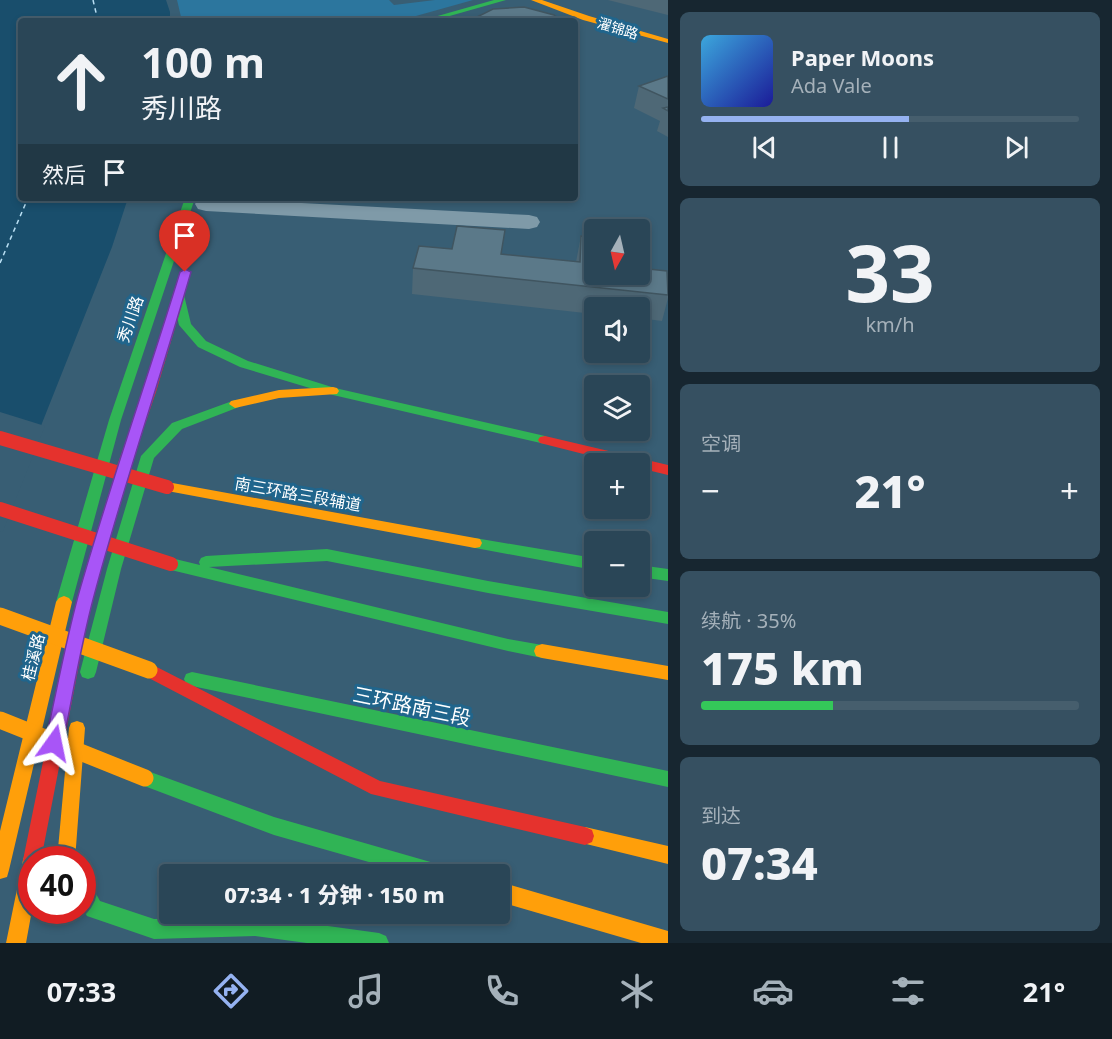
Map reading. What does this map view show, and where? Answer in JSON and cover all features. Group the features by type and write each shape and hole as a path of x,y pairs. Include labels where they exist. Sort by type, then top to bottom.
{"main road":[{"path":"435,18 502,0"},
{"path":"459,18 498,7 512,0"},
{"name":"濯锦路","path":"535,0 609,25 668,41"},
{"name":"秀川路","path":"105,453 130,371 202,204"},
{"path":"118,485 150,392 180,289 185,325 202,344 244,364 333,391 668,470"},
{"path":"84,687 114,569 148,456 177,426 225,406 279,394 333,391"},
{"name":"南三环路三段辅道","path":"0,438 167,487 584,562"},
{"name":"桂溪路","path":"0,870 52,646 105,453"},
{"path":"0,509 171,564 508,645 668,672"},
{"path":"98,553 105,530"},
{"path":"171,564 327,555 489,587 668,618"},
{"path":"650,573 668,575"},
{"path":"0,616 149,669 377,788 668,855"},
{"path":"35,846 81,620"},
{"name":"三环路南三段","path":"149,669 668,779"},
{"path":"67,846 70,791 80,709"},
{"path":"0,720 274,826 406,864"},
{"path":"510,895 668,941"},
{"path":"96,910 154,929 255,926 379,943"},
{"path":"16,943 20,924"},
{"path":"216,943 255,926"}],"street":[{"path":"202,204 529,222"}],"shaded area":[{"path":"0,0 166,0 170,18 18,18 18,201 127,201 112,247 0,529"},
{"path":"177,0 389,0 394,5 435,0 473,0 409,18 181,18"}],"pier":[{"path":"0,412 45,426 3,531 0,532"}],"building":[{"path":"524,7 558,18 475,18 493,9"},
{"path":"668,76 668,99 639,86"},
{"path":"457,226 505,230 501,254 580,262 581,236 584,236 584,285 650,285 650,269 667,271 668,295 413,268 419,246 452,249"}],"ferry route":[{"path":"93,0 97,18"},
{"path":"0,263 27,201"}],"traffic: fast":[{"path":"435,18 502,0"},
{"path":"64,602 115,420 189,201"},
{"path":"178,295 185,325 202,344 244,364 333,391 545,440"},
{"path":"88,672 114,569 148,456 177,426 235,404"},
{"path":"475,543 584,562"},
{"path":"206,562 327,555 488,587 668,618"},
{"path":"171,564 508,645 542,651"},
{"path":"650,573 668,575"},
{"path":"192,679 668,779"},
{"path":"145,778 274,826 406,864"},
{"path":"96,910 154,929 255,926 379,943"}],"traffic: slow":[{"path":"535,0 586,18 668,41"},
{"path":"235,404 279,394 333,391"},
{"path":"167,487 475,543"},
{"path":"0,870 64,602"},
{"path":"0,616 149,670"},
{"path":"542,651 668,673"},
{"path":"0,720 145,778"},
{"path":"67,846 77,728"},
{"path":"585,836 668,855"},
{"path":"510,895 668,941"},
{"path":"16,943 20,924"}],"traffic: jam":[{"path":"121,474 150,392 179,294"},
{"path":"0,438 167,487"},
{"path":"545,440 668,470"},
{"path":"0,509 171,564"},
{"path":"35,846 76,639"},
{"path":"149,670 377,788 585,836"}],"route":[{"path":"54,743 85,598 185,272"}]}
